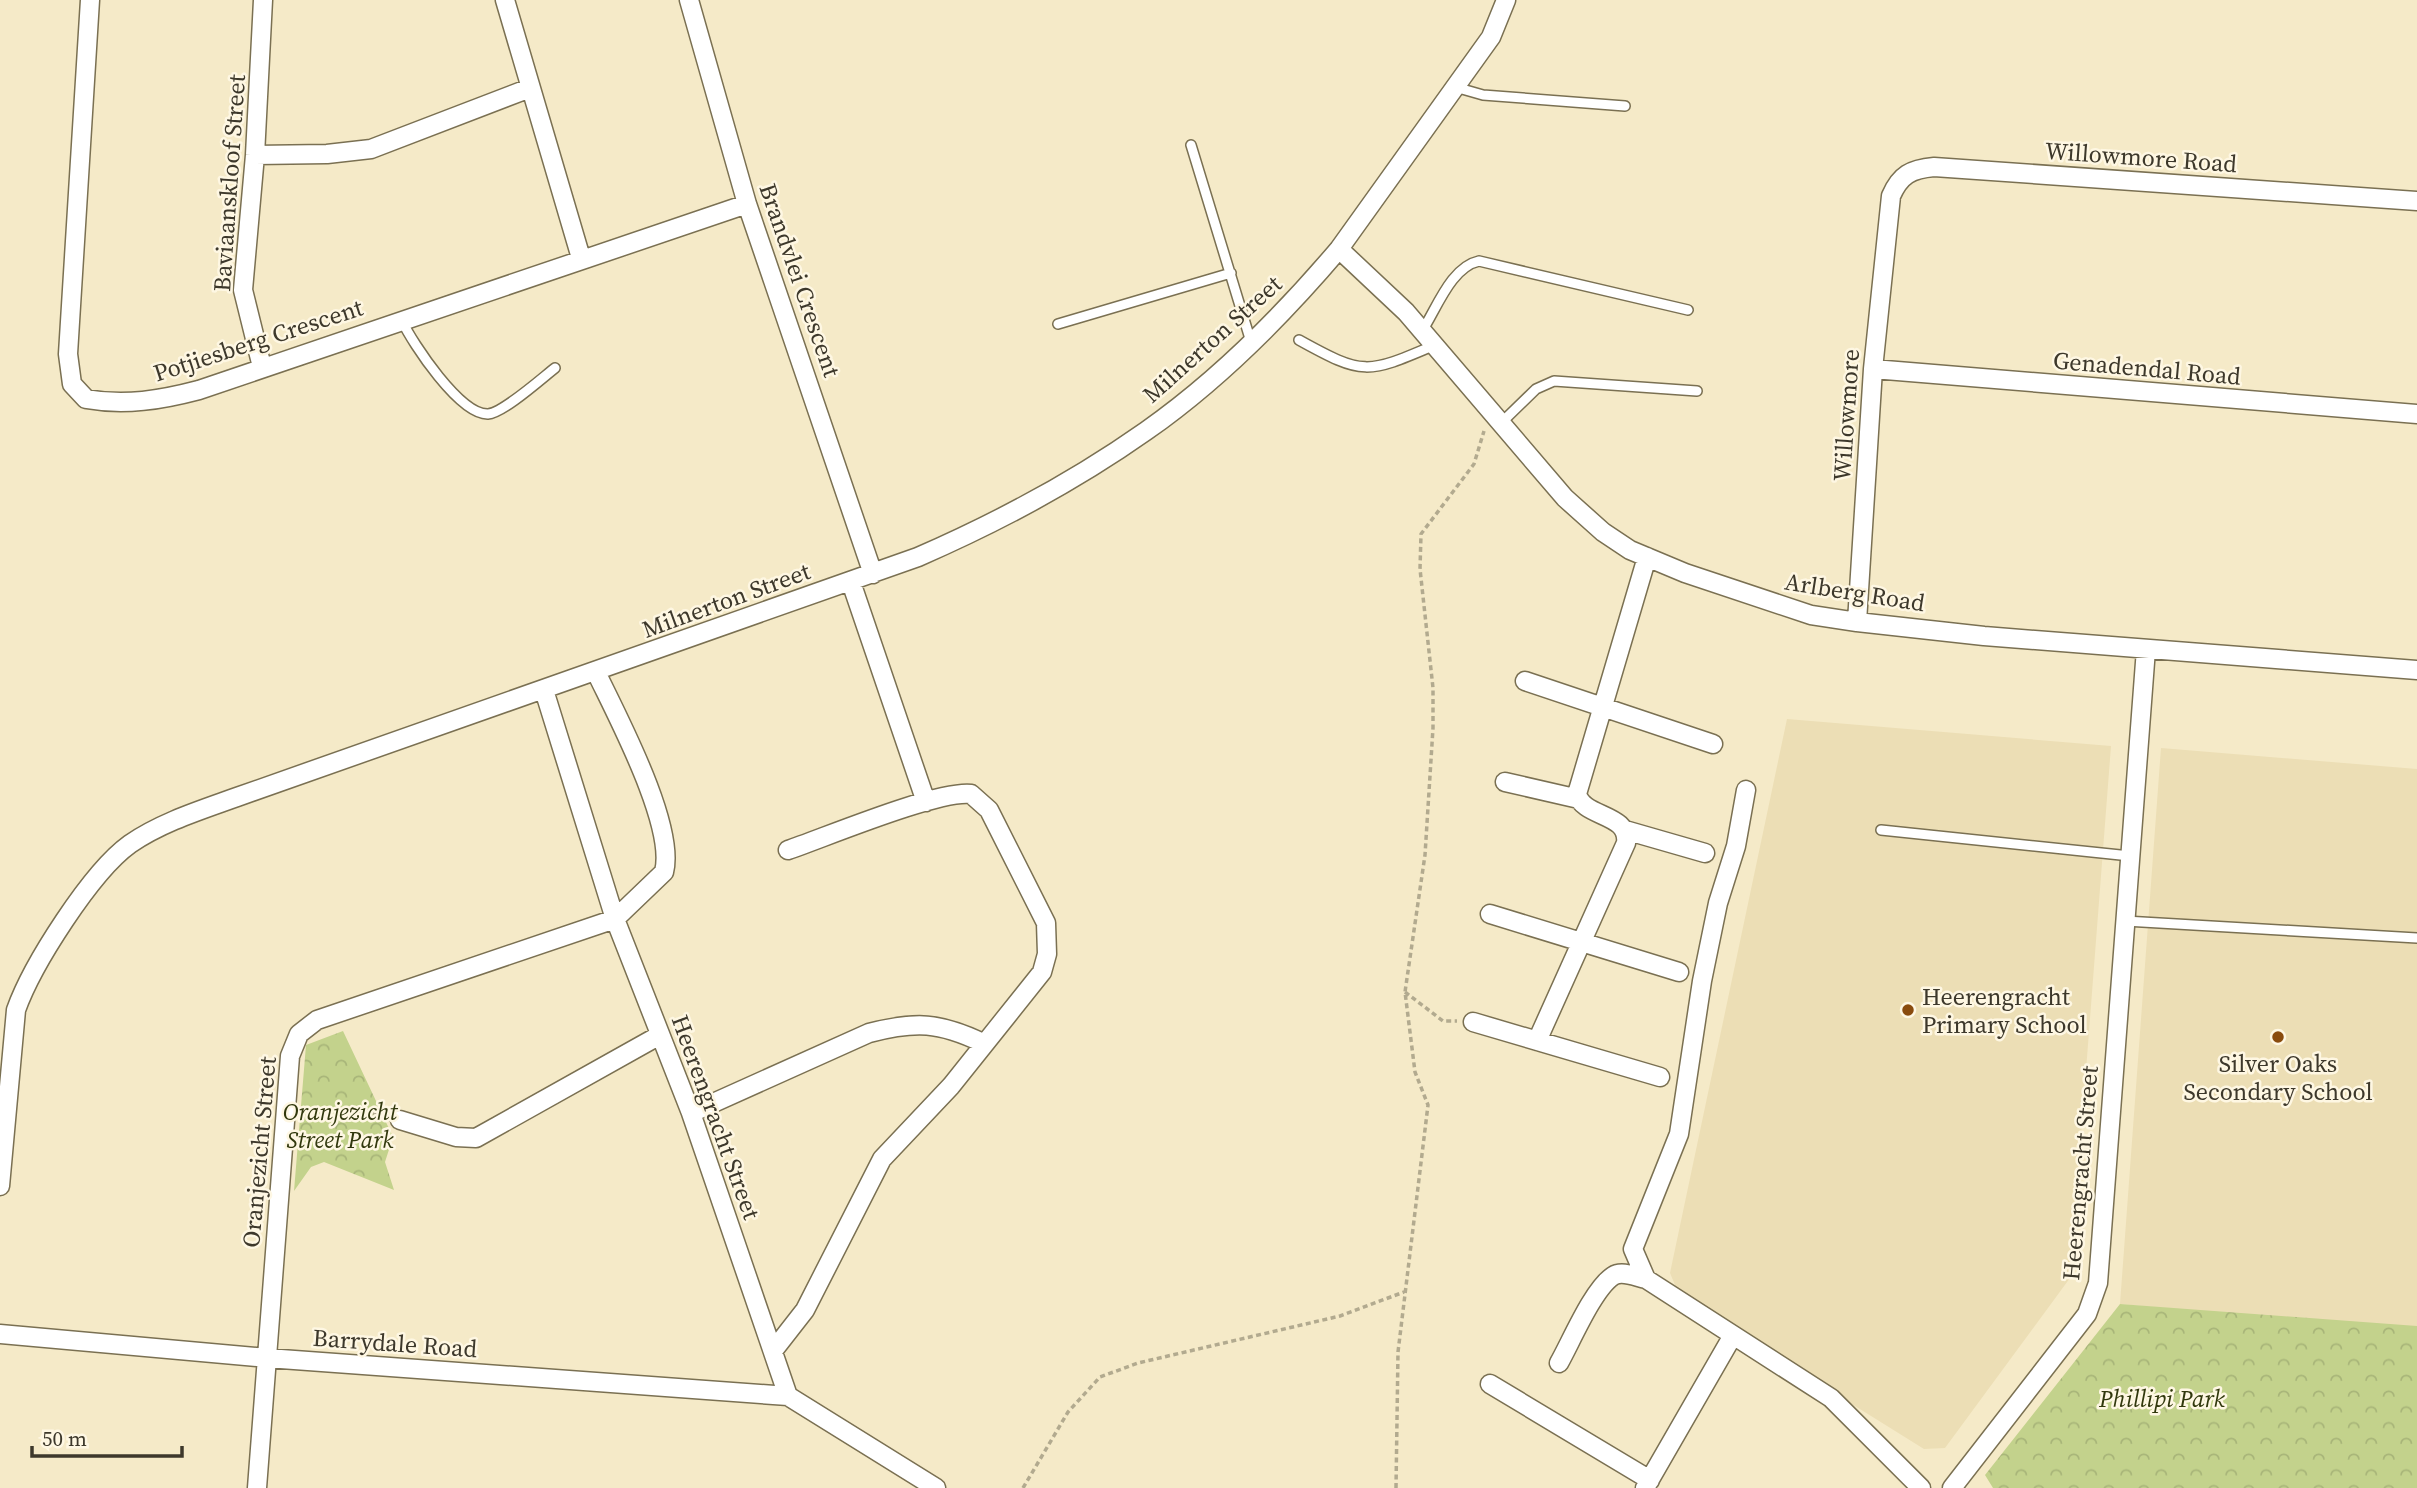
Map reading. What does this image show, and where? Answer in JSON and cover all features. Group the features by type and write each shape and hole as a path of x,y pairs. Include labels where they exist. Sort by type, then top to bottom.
{"street":[{"name":"Potjiesberg Crescent","path":"90,0 68,354 75,390 86,399 110,403 167,399 747,204"},
{"path":"505,0 581,258"},
{"name":"Brandvlei Crescent","path":"689,0 747,204 873,574"},
{"name":"Milnerton Street","path":"0,1186 16,1010 26,983 64,922 127,846 174,820 873,574 960,539 1083,470 1147,430 1251,342 1339,249 1491,37 1506,0"},
{"name":"Baviaanskloof Street","path":"262,367 243,290 266,1"},
{"path":"255,155 327,154 371,149 530,89"},
{"name":"Willowmore Road","path":"1889,212 1891,196 1901,177 1910,171 1934,167 2417,201"},
{"name":"Willowmore","path":"1857,622 1873,369 1889,212"},
{"name":"Arlberg Road","path":"1339,249 1435,345 1565,498 1603,532 1647,557 1760,600 1811,615 1857,622 2146,649 2417,670"},
{"name":"Genadendal Road","path":"1873,369 2417,414"},
{"path":"1578,799 1647,557"},
{"path":"851,582 926,803"},
{"name":"Heerengracht Street","path":"1952,1488 2092,1303 2099,1274 2146,649"},
{"path":"596,672 651,796 665,845 664,872 615,919"},
{"path":"1525,681 1713,744"},
{"name":"Heerengracht Street","path":"544,690 615,919 691,1113 788,1396"},
{"path":"1505,782 1578,799 1625,830 1705,853"},
{"path":"1646,1279 1633,1249 1679,1134 1702,981 1718,903 1736,846 1746,790"},
{"path":"773,1351 805,1310 882,1159 951,1086 1042,972 1047,954 1046,923 985,804 963,793 788,850"},
{"path":"1537,1041 1626,843 1625,830"},
{"path":"1490,915 1679,972"},
{"name":"Oranjezicht Street","path":"257,1488 292,1046 308,1024 615,919"},
{"path":"1473,1022 1660,1077"},
{"path":"691,1113 869,1033 898,1026 919,1023 942,1026 984,1043"},
{"path":"400,1120 456,1137 476,1138 660,1035"},
{"path":"1559,1363 1600,1291 1613,1276 1623,1273 1646,1279 1732,1337 1794,1372 1831,1398 1921,1488"},
{"name":"Barrydale Road","path":"0,1334 267,1358 788,1396"},
{"path":"1490,1384 1647,1484 1732,1337"},
{"path":"788,1396 936,1488"}],"lane":[{"path":"1455,87 1483,95 1625,106"},
{"path":"1191,145 1251,342"},
{"path":"1422,331 1458,272 1468,264 1479,261 1688,310"},
{"path":"1058,324 1231,273"},
{"path":"401,320 414,346 434,370 466,403 480,412 498,411 555,368"},
{"path":"1299,340 1355,368 1386,366 1435,345"},
{"path":"1495,418 1536,389 1554,382 1697,391"},
{"path":"1881,830 2130,856"},
{"path":"2125,921 2417,938"}],"path":[{"path":"1396,1488 1398,1352 1428,1105 1415,1072 1405,992 1425,855 1433,728 1433,688 1420,569 1421,534 1474,464 1495,418"},
{"path":"1405,992 1443,1021 1473,1022"},
{"path":"286,1109 363,1111 400,1120"},
{"path":"1023,1488 1068,1412 1100,1377 1138,1363 1340,1317 1405,1292"}],"shaded area":[{"name":"Heerengracht Primary School","path":"1787,719 2111,746 2070,1278 1945,1448 1924,1449 1680,1297 1670,1273"},
{"name":"Silver Oaks Secondary School","path":"2161,748 2417,769 2417,1330 2120,1304"}],"green space":[{"name":"Oranjezicht Street Park","path":"343,1031 393,1137 385,1162 394,1190 324,1162 311,1167 294,1191 306,1045"},
{"name":"Phillipi Park","path":"2120,1304 2417,1326 2417,1488 1993,1488 1985,1475"}],"place":[{"name":"Heerengracht Primary School","path":"1908,1010"},
{"name":"Silver Oaks Secondary School","path":"2278,1037"}]}
